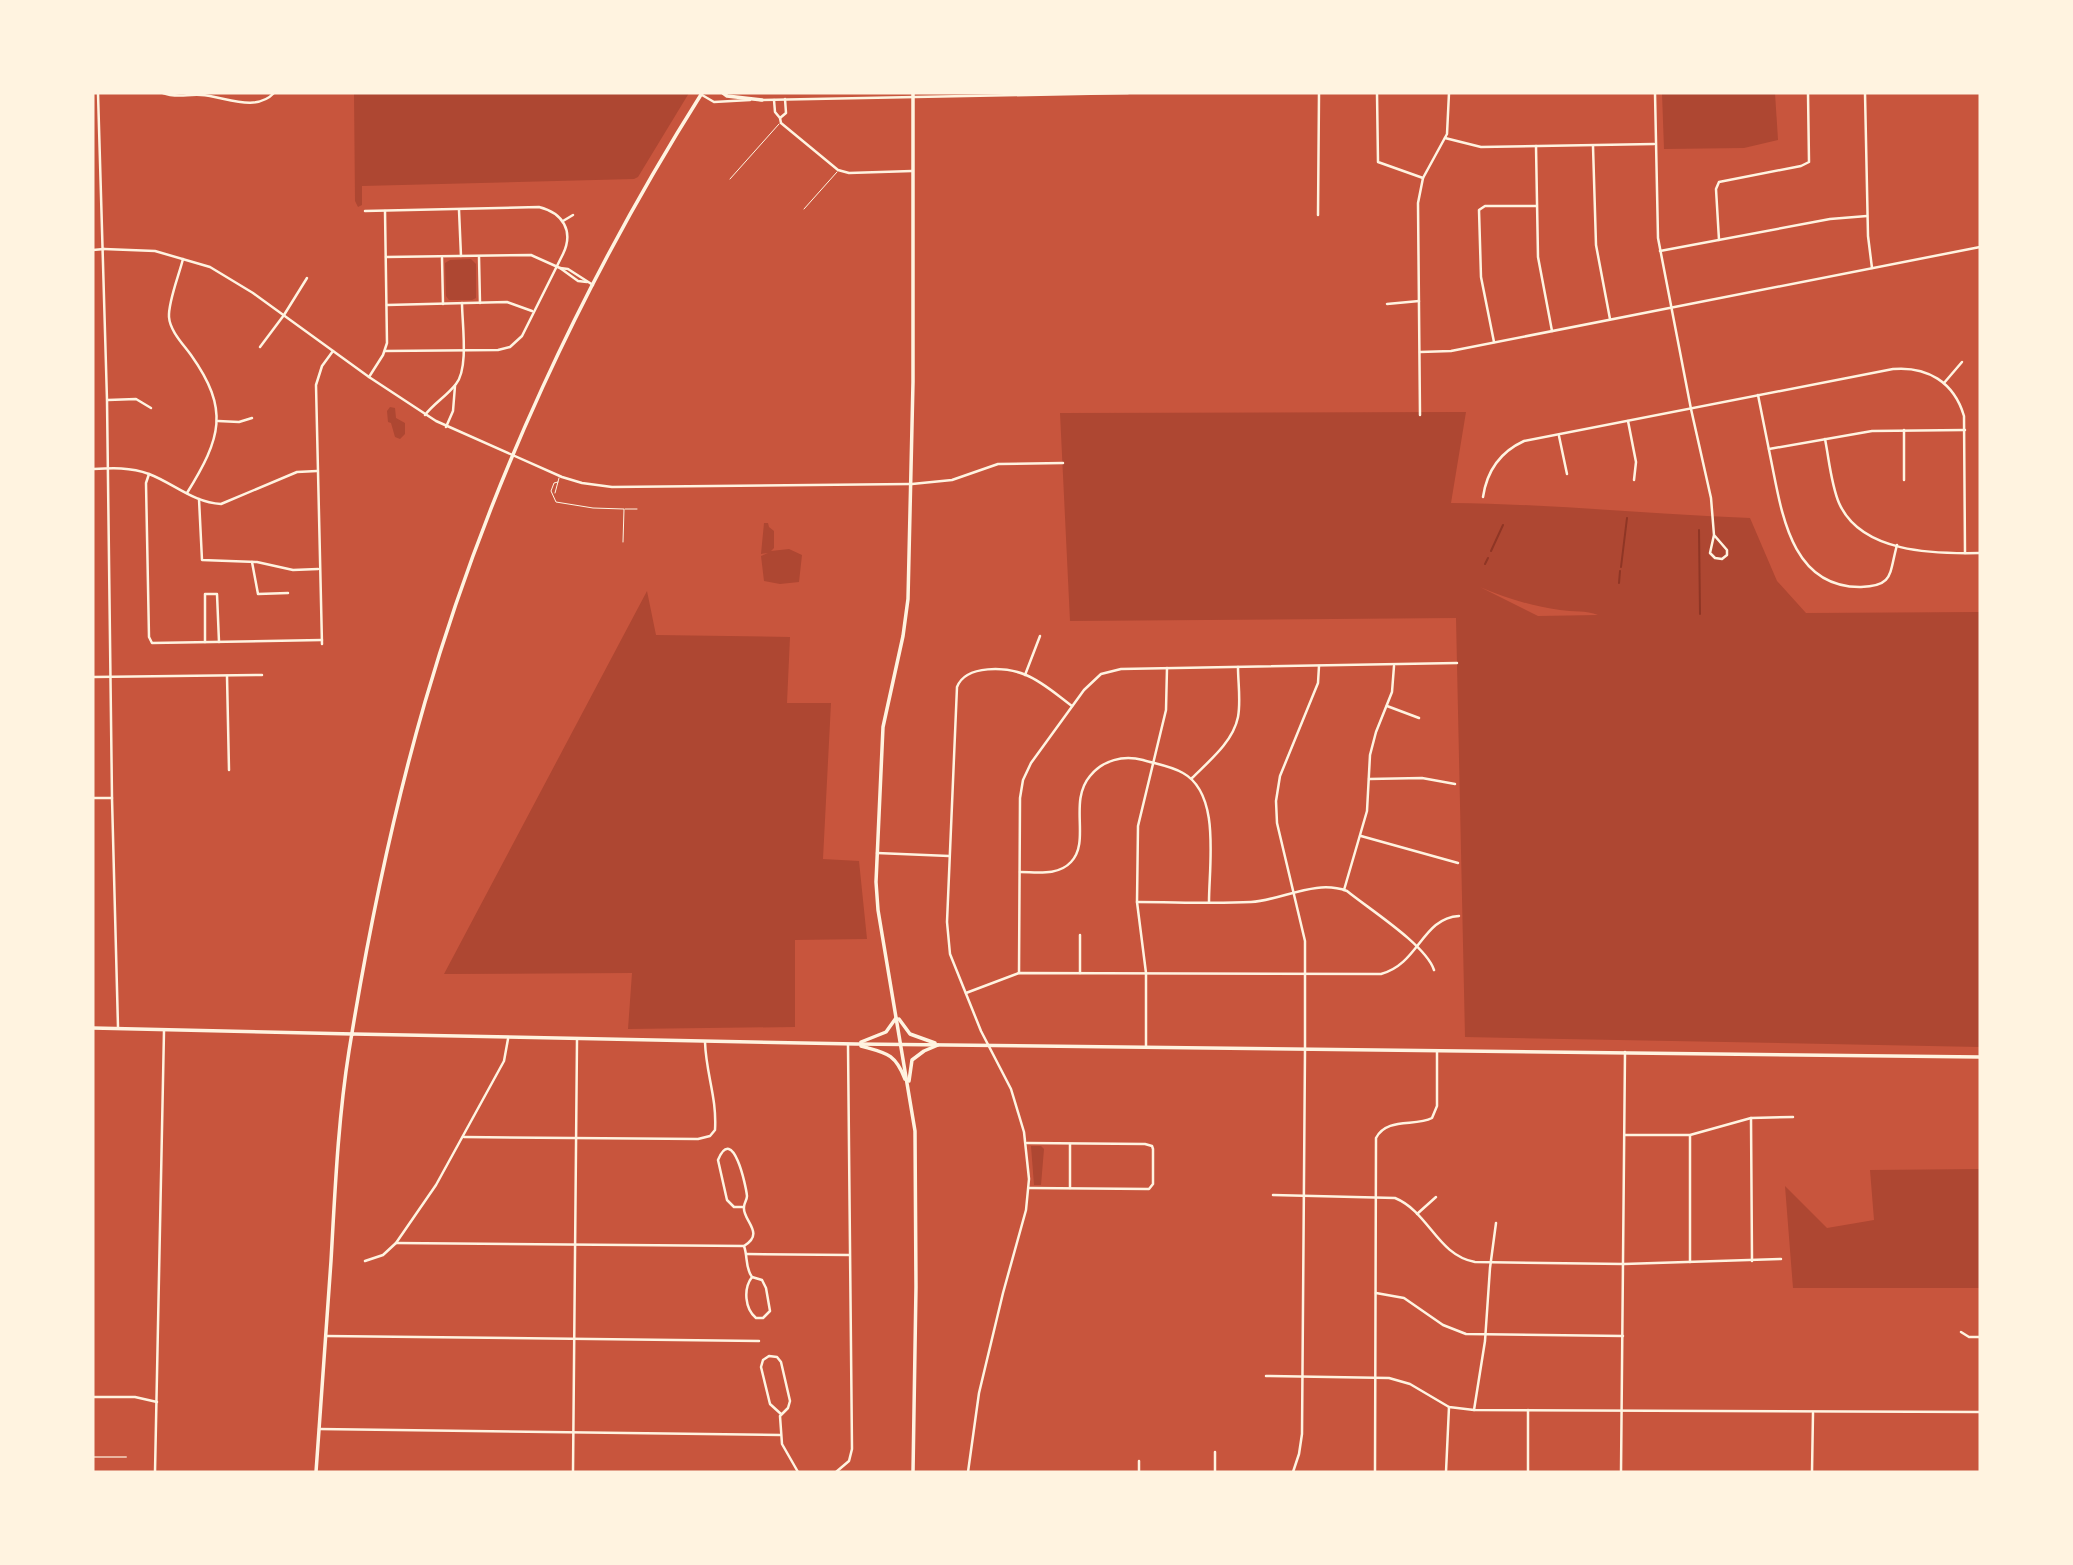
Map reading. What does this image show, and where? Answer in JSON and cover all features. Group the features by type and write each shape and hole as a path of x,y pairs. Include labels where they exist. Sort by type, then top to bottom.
{"main road":[{"path":"723,93 727,96 762,100"},
{"path":"316,1472 338,1147 353,1034 381,873 414,740 455,607 513,456 593,285 639,199 702,94"},
{"path":"913,95 913,382 907,610 883,726 877,853 878,911 915,1131 913,1472"},
{"path":"856,1044 886,1032 897,1016"},
{"path":"897,1016 910,1034 940,1045"},
{"path":"93,1028 705,1042 1980,1056"},
{"path":"856,1044 893,1058 899,1063 908,1087"},
{"path":"908,1087 912,1060 940,1045"}],"street":[{"path":"98,93 104,249 118,1029"},
{"path":"163,93 173,96 199,94 243,102 262,101 274,93"},
{"path":"702,94 714,102 913,95 1128,93"},
{"path":"1318,93 1318,215"},
{"path":"1377,93 1378,162 1423,178"},
{"path":"1420,415 1418,210 1423,178 1448,128 1449,93"},
{"path":"1655,93 1657,227 1660,251 1710,490 1714,536 1710,553 1715,558 1724,558 1727,555 1726,546 1714,536"},
{"path":"1719,240 1716,189 1719,182 1801,166 1809,162 1808,93"},
{"path":"1865,93 1867,216 1872,268"},
{"path":"780,120 786,113 785,99"},
{"path":"774,100 775,112 780,120 838,170 849,173 912,171"},
{"path":"93,106 99,106"},
{"path":"1445,138 1482,147 1656,144"},
{"path":"1593,145 1596,244 1610,319"},
{"path":"1536,146 1538,257 1552,331"},
{"path":"1494,342 1481,279 1479,210 1485,206 1536,206"},
{"path":"365,211 539,207 550,210 564,221 567,230 567,243 559,267 522,336 510,347 498,350 385,351"},
{"path":"460,209 461,256"},
{"path":"369,377 385,351 385,211"},
{"path":"564,221 573,215"},
{"path":"1660,251 1836,218 1867,216"},
{"path":"1420,352 1446,351 1980,247"},
{"path":"93,250 139,249 210,267 284,315 425,415 446,427 582,483 612,487 910,484 952,480 993,465 1063,463"},
{"path":"386,257 531,255 559,267 566,275 578,281 593,285"},
{"path":"479,256 480,303"},
{"path":"442,257 443,303"},
{"path":"183,258 169,316 172,328 208,379 216,403 217,421 208,458 187,493"},
{"path":"260,347 307,278"},
{"path":"1387,304 1419,301"},
{"path":"446,427 452,415 455,386 462,370 462,303"},
{"path":"387,305 509,303 533,312"},
{"path":"149,474 146,483 149,640 155,644 322,642 316,385 322,366 334,350"},
{"path":"1944,383 1962,362"},
{"path":"1483,496 1489,472 1506,451 1524,441 1896,369 1923,371 1944,383 1961,406 1965,430 1965,553"},
{"path":"425,415 433,404 455,386"},
{"path":"1758,395 1786,529 1803,559 1820,576 1847,586 1881,585 1889,575 1897,545"},
{"path":"443,397 453,402"},
{"path":"107,400 136,399 151,408"},
{"path":"217,421 239,422 253,418"},
{"path":"1628,421 1636,462 1634,480"},
{"path":"1904,430 1904,480"},
{"path":"1769,449 1872,431 1965,430"},
{"path":"1559,434 1567,474"},
{"path":"1825,439 1838,499 1846,516 1866,534 1934,554 1980,553"},
{"path":"93,468 126,468 149,474 209,504 221,504 297,472 317,471"},
{"path":"198,499 202,560 252,562 293,570 320,569"},
{"path":"252,562 258,594 288,593"},
{"path":"205,643 205,594 218,594 219,642"},
{"path":"1026,675 1040,636"},
{"path":"1019,972 1020,802 1023,780 1031,763 1091,681 1104,673 1122,669 1457,663"},
{"path":"1344,890 1368,806 1372,746 1393,685 1394,665"},
{"path":"1293,1472 1302,1439 1306,975 1305,941 1277,824 1276,800 1280,776 1318,683 1319,666"},
{"path":"1192,778 1226,743 1235,729 1239,708 1238,667"},
{"path":"1146,1047 1146,973 1138,902 1139,820 1166,710 1167,668"},
{"path":"968,1472 979,1392 1026,1210 1029,1188 1026,1143 1009,1083 966,993 947,938 957,691 963,677 972,672 1008,671 1026,675 1072,706"},
{"path":"93,677 262,675"},
{"path":"227,676 229,770"},
{"path":"1387,706 1419,718"},
{"path":"1019,872 1055,872 1072,861 1079,844 1080,796 1086,781 1096,769 1114,760 1134,758 1176,769 1192,778 1205,797 1209,813 1209,902"},
{"path":"1369,779 1422,778 1455,784"},
{"path":"93,798 112,797"},
{"path":"1361,836 1458,863"},
{"path":"877,853 949,856"},
{"path":"1138,902 1258,902 1320,887 1344,890 1418,947 1428,957 1434,970"},
{"path":"966,993 1019,972 1306,975 1386,973 1403,964 1439,922 1459,916"},
{"path":"1080,935 1080,973"},
{"path":"155,1472 164,1029"},
{"path":"365,1261 383,1255 396,1242 436,1185 504,1061 508,1039"},
{"path":"573,1472 577,1040"},
{"path":"464,1137 698,1139 710,1136 715,1130 716,1101 706,1066 705,1042"},
{"path":"836,1472 846,1464 851,1453 848,1044"},
{"path":"1375,1472 1376,1138 1387,1126 1423,1123 1432,1118 1437,1106 1437,1051"},
{"path":"1621,1472 1625,1052"},
{"path":"1625,1135 1690,1135 1752,1118 1793,1117"},
{"path":"1752,1118 1752,1261"},
{"path":"1690,1135 1690,1262"},
{"path":"1026,1143 1153,1146 1153,1184 1149,1189 1029,1188"},
{"path":"1070,1144 1070,1188"},
{"path":"396,1242 744,1247 751,1241 753,1232 744,1207 747,1198 738,1157 732,1152 724,1152 718,1160 727,1203 734,1207 744,1207"},
{"path":"1273,1195 1377,1196 1399,1199 1417,1214 1444,1246 1472,1262 1624,1264 1781,1258"},
{"path":"1417,1214 1436,1198"},
{"path":"1474,1410 1485,1335 1496,1223"},
{"path":"744,1247 751,1278 746,1288 750,1312 756,1318 763,1318 770,1311 766,1288 762,1280 751,1278"},
{"path":"747,1254 850,1255"},
{"path":"1376,1293 1404,1298 1443,1325 1466,1334 1623,1336"},
{"path":"1961,1332 1969,1337 1980,1337"},
{"path":"326,1335 759,1341"},
{"path":"781,1414 771,1406 761,1369 762,1362 768,1356 775,1356 780,1360 790,1399 789,1406 781,1414 780,1435 798,1472"},
{"path":"1266,1376 1375,1377 1405,1381 1449,1407 1474,1410 1980,1412"},
{"path":"93,1397 135,1397 157,1402"},
{"path":"1446,1472 1449,1407"},
{"path":"1528,1410 1528,1472"},
{"path":"1812,1472 1813,1412"},
{"path":"319,1429 780,1435"},
{"path":"1215,1452 1215,1472"},
{"path":"1139,1461 1139,1472"}],"lane":[{"path":"730,179 780,120"},
{"path":"804,209 838,170"},
{"path":"552,494 558,488 560,476"},
{"path":"558,482 554,483 554,501 593,508 637,509"},
{"path":"624,509 624,542"}],"shaded area":[{"path":"354,93 689,93 638,177 634,179 362,186 362,205 358,207 355,201"},
{"path":"1662,93 1775,93 1778,140 1744,148 1664,149"},
{"path":"471,259 476,264 476,298 449,300 446,296 445,263 450,260"},
{"path":"390,407 395,408 396,418 405,423 405,434 400,439 395,437 391,423 388,422 387,411"},
{"path":"1466,412 1451,503 1750,518 1777,581 1806,613 1980,612 1980,1047 1465,1037 1456,618 1070,621 1060,413","holes":["1480,587 1539,606 1598,615 1538,616"]},
{"path":"764,523 768,523 774,531 774,548 771,551 789,549 802,555 799,582 780,584 764,581 761,556 768,553 761,554"},
{"path":"647,591 656,635 790,637 787,703 831,703 823,859 859,861 867,939 795,940 795,1027 628,1029 632,973 444,974"},
{"path":"1031,1146 1041,1146 1044,1149 1041,1185 1034,1185"},
{"path":"1980,1169 1980,1288 1793,1288 1785,1186 1827,1228 1874,1220 1870,1170"}],"waterway":[{"path":"1621,567 1627,518"},
{"path":"1491,551 1503,525"},
{"path":"1699,530 1700,614"},
{"path":"1485,564 1488,558"},
{"path":"1619,583 1620,571"}],"railway":[{"path":"93,1457 126,1457"}]}
